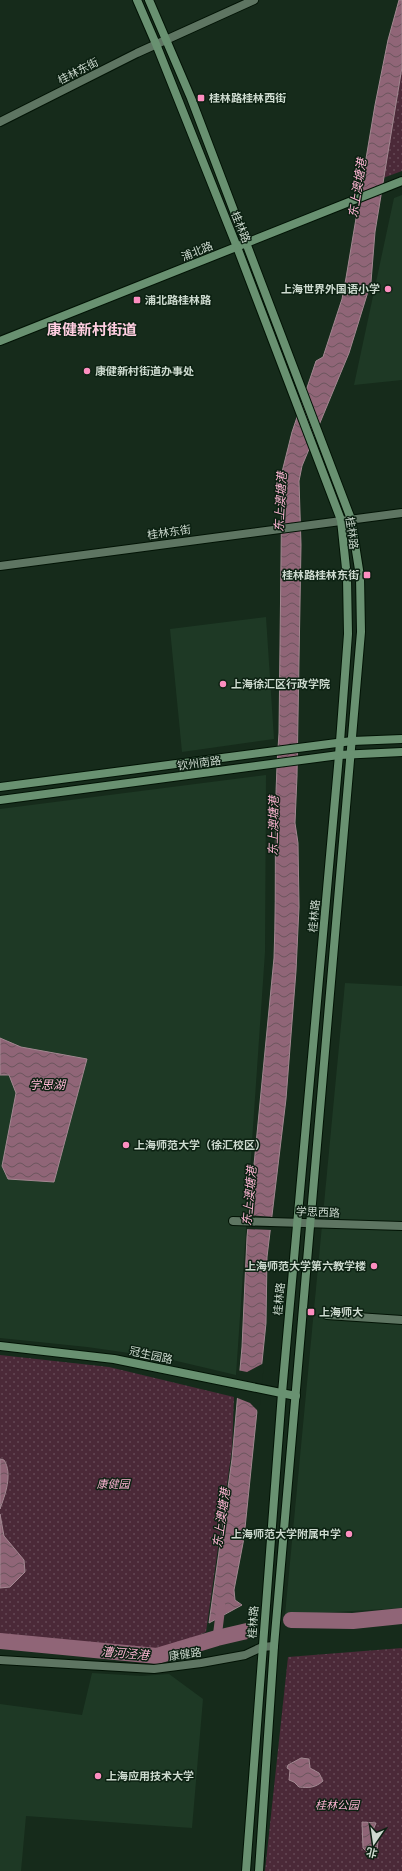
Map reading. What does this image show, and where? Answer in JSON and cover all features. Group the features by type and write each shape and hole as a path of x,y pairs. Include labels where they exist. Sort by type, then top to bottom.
{"main road":[{"name":"桂林路","path":"137,0 237,247 341,520 347,578 348,634 340,743 282,1393 246,1871"},
{"name":"桂林路","path":"150,0 191,98 351,519 360,576 361,632 274,1646 259,1871"},
{"name":"浦北路","path":"0,341 402,181"},
{"name":"钦州南路","path":"0,787 352,741 402,739"},
{"name":"钦州南路","path":"0,800 339,755 402,752"},
{"name":"冠生园路","path":"0,1346 114,1359 296,1396"}],"street":[{"name":"桂林东街","path":"0,122 156,44 254,0"},
{"name":"桂林东街","path":"0,566 402,513"},
{"name":"学思西路","path":"232,1221 402,1226"},
{"path":"327,1315 402,1320"},
{"name":"康健路","path":"0,1660 154,1669 246,1655 262,1647 274,1646"}],"shaded area":[{"name":"上海世界外国语小学","path":"402,195 402,380 354,385 394,198"},
{"name":"上海徐汇区行政学院","path":"266,617 274,739 182,752 170,629"},
{"name":"上海师范大学（徐汇校区）","path":"266,775 265,952 236,1375 164,1358 87,1347 0,1338 0,809"},
{"path":"345,983 402,986 402,1608 285,1615"},
{"name":"上海应用技术大学","path":"92,1673 142,1676 169,1674 203,1699 192,1828 26,1816 21,1871 0,1871 0,1704 82,1715"}],"green space":[{"path":"402,67 402,171 383,178"},
{"name":"康健园","path":"0,1355 109,1367 234,1397 232,1449 206,1632 157,1656 0,1641"},
{"name":"桂林公园","path":"402,1648 402,1871 265,1871 288,1657"}],"water":[{"path":"399,0 402,0 402,67 375,232 371,282 349,353 302,466 299,481 301,545 295,823 298,843 299,907 296,971 286,1099 267,1257 266,1323 244,1538 234,1590 235,1600 242,1605 209,1623 232,1459 242,1347 247,1237 274,958 276,789 279,733 282,472 292,432 316,361 323,357 342,299 375,105 388,40"},
{"name":"学思湖","path":"0,1038 21,1047 87,1059 54,1182 8,1179 2,1166 16,1093 9,1075 0,1075"},
{"path":"0,1459 4,1460 7,1466 8,1478 6,1491 0,1509"},
{"path":"0,1514 4,1536 24,1560 25,1572 10,1587 0,1588"},
{"path":"301,1758 309,1759 310,1768 319,1773 323,1781 312,1787 299,1787 294,1782 289,1780 290,1770 287,1768 288,1765"},
{"path":"362,1822 376,1823 373,1830 374,1839 378,1840 377,1853 367,1852 363,1848"}],"pier":[{"path":"248,1215 273,1217 272,1230 246,1229"},
{"path":"264,1363 259,1415 257,1410 250,1403 235,1397 237,1370 247,1372"}],"waterway":[{"name":"东上澳塘港","path":"217,1638 221,1606"},
{"name":"漕河泾港","path":"291,1620 353,1621 402,1616"},
{"name":"漕河泾港","path":"0,1641 157,1656 217,1638 247,1631"}],"place":[{"name":"桂林路桂林西街","path":"201,98"},
{"name":"上海世界外国语小学","path":"388,289"},
{"name":"浦北路桂林路","path":"137,300"},
{"name":"康健新村街道办事处","path":"87,371"},
{"name":"桂林路桂林东街","path":"367,575"},
{"name":"上海徐汇区行政学院","path":"223,684"},
{"name":"上海师范大学（徐汇校区）","path":"126,1145"},
{"name":"上海师范大学第六教学楼","path":"374,1266"},
{"name":"上海师大","path":"311,1312"},
{"name":"上海师范大学附属中学","path":"349,1534"},
{"name":"上海应用技术大学","path":"98,1776"}],"district":[{"name":"康健新村街道","path":"92,329"}]}
